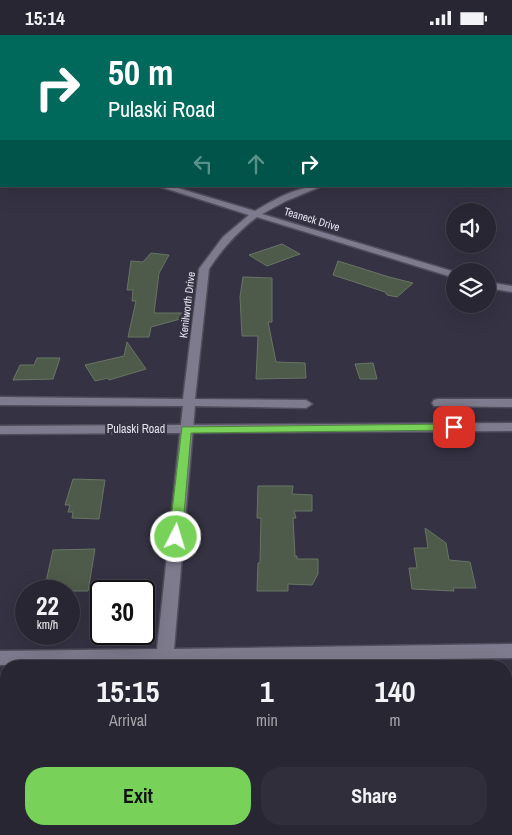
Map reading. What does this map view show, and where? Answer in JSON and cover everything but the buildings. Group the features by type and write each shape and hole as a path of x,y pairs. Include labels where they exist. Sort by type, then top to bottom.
{"street":[{"name":"Teaneck Drive","path":"165,187 446,272"},
{"name":"Kenilworth Drive","path":"165,657 186,429 204,269 232,231 254,214 277,201 315,187"},
{"path":"496,286 512,289"},
{"path":"0,401 306,404"},
{"path":"438,403 512,403"},
{"name":"Pulaski Road","path":"0,430 512,427"},
{"path":"0,658 512,651"}],"route":[{"path":"176,537 186,429 454,427"}]}
